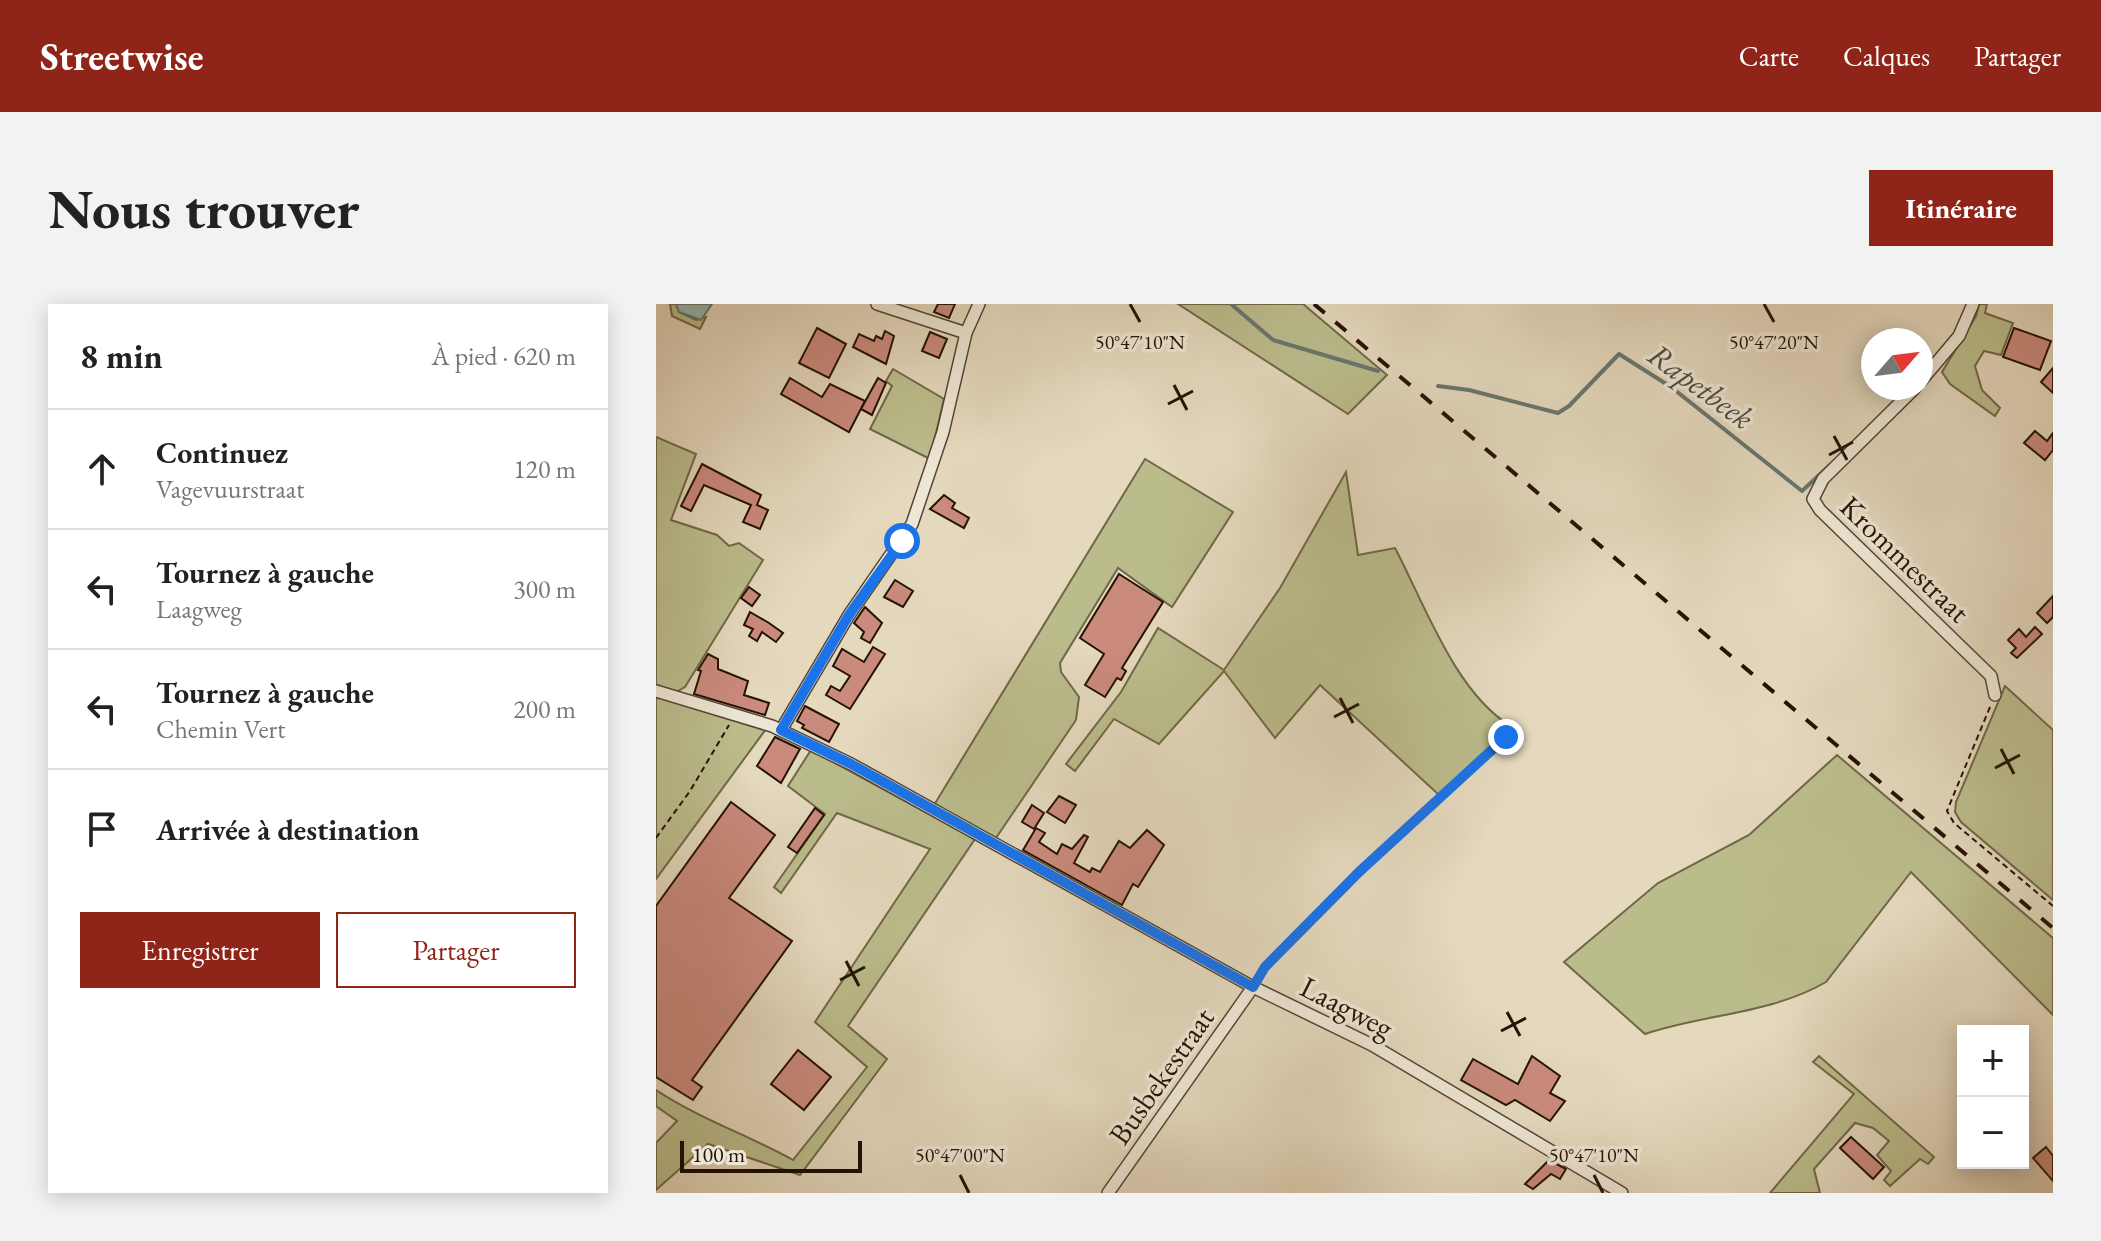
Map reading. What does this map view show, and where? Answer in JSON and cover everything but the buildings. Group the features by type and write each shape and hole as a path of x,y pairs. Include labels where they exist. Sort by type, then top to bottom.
{"street":[{"path":"877,304 966,333"},
{"path":"781,730 863,593 912,524 943,432 966,333 979,304"},
{"path":"1933,367 1959,336 1973,304"},
{"name":"Krommestraat","path":"1903,400 1823,479 1813,499 1820,510 1991,676 1995,695"},
{"name":"Laagweg","path":"656,691 781,730 851,764 1253,987 1372,1045 1622,1193"},
{"name":"Busbekestraat","path":"1108,1193 1253,987"}],"path":[{"path":"1995,695 1947,811 1954,823 2053,906"},
{"path":"656,838 690,791 735,715"},
{"path":"1253,987 1265,967 1359,872 1506,737"}],"green space":[{"path":"670,304 676,304 679,312 696,320 706,317 700,329 672,316"},
{"path":"1178,304 1303,304 1387,375 1348,414"},
{"path":"1979,304 1987,304 1985,313 2013,323 2001,355 1984,351 1975,366 1982,390 2000,408 1995,416 1950,384 1942,372 1976,316"},
{"path":"893,369 944,399 930,459 870,429 892,386 886,381"},
{"path":"656,437 696,454 671,520 717,535 729,546 739,543 763,560 685,687 676,692 656,685"},
{"path":"1145,459 1233,512 1172,607 1118,568 1060,663 1061,672 1079,697 1076,720 996,838 934,805"},
{"path":"1346,472 1358,555 1395,548 1458,670 1491,711 1511,726 1502,737 1440,796 1320,685 1275,738 1224,671 1159,744 1114,719 1075,771 1066,764 1121,692 1158,628 1224,670 1280,588"},
{"path":"2005,686 2053,730 2053,900 1961,822 1955,812 1956,802"},
{"path":"656,697 766,729 656,879"},
{"path":"811,750 975,839 848,1026 887,1059 800,1175 708,1144 656,1190 656,1143 677,1121 656,1106 656,1090 793,1160 867,1067 815,1022 930,849 837,813 781,893 774,887 825,814 788,786"},
{"path":"1837,755 2053,938 2053,1015 1911,872 1826,982 1805,993 1760,1007 1645,1034 1564,962 1658,883 1749,835"},
{"path":"1819,1056 1934,1157 1928,1164 1920,1159 1890,1186 1884,1180 1891,1171 1877,1155 1889,1141 1873,1128 1855,1123 1814,1169 1820,1193 1770,1193 1854,1094 1813,1062"}],"water":[{"path":"676,304 712,304 701,320 679,312"}],"waterway":[{"name":"Rapetbeek","path":"1231,304 1273,340 1378,371"},
{"name":"Rapetbeek","path":"1438,386 1469,390 1558,413 1569,406 1619,354 1671,387 1802,491 1830,465"}],"railway":[{"path":"1314,304 2053,928"}],"route":[{"path":"902,541 849,615 781,730 851,764 1253,987 1265,967 1359,872 1506,737"}]}
